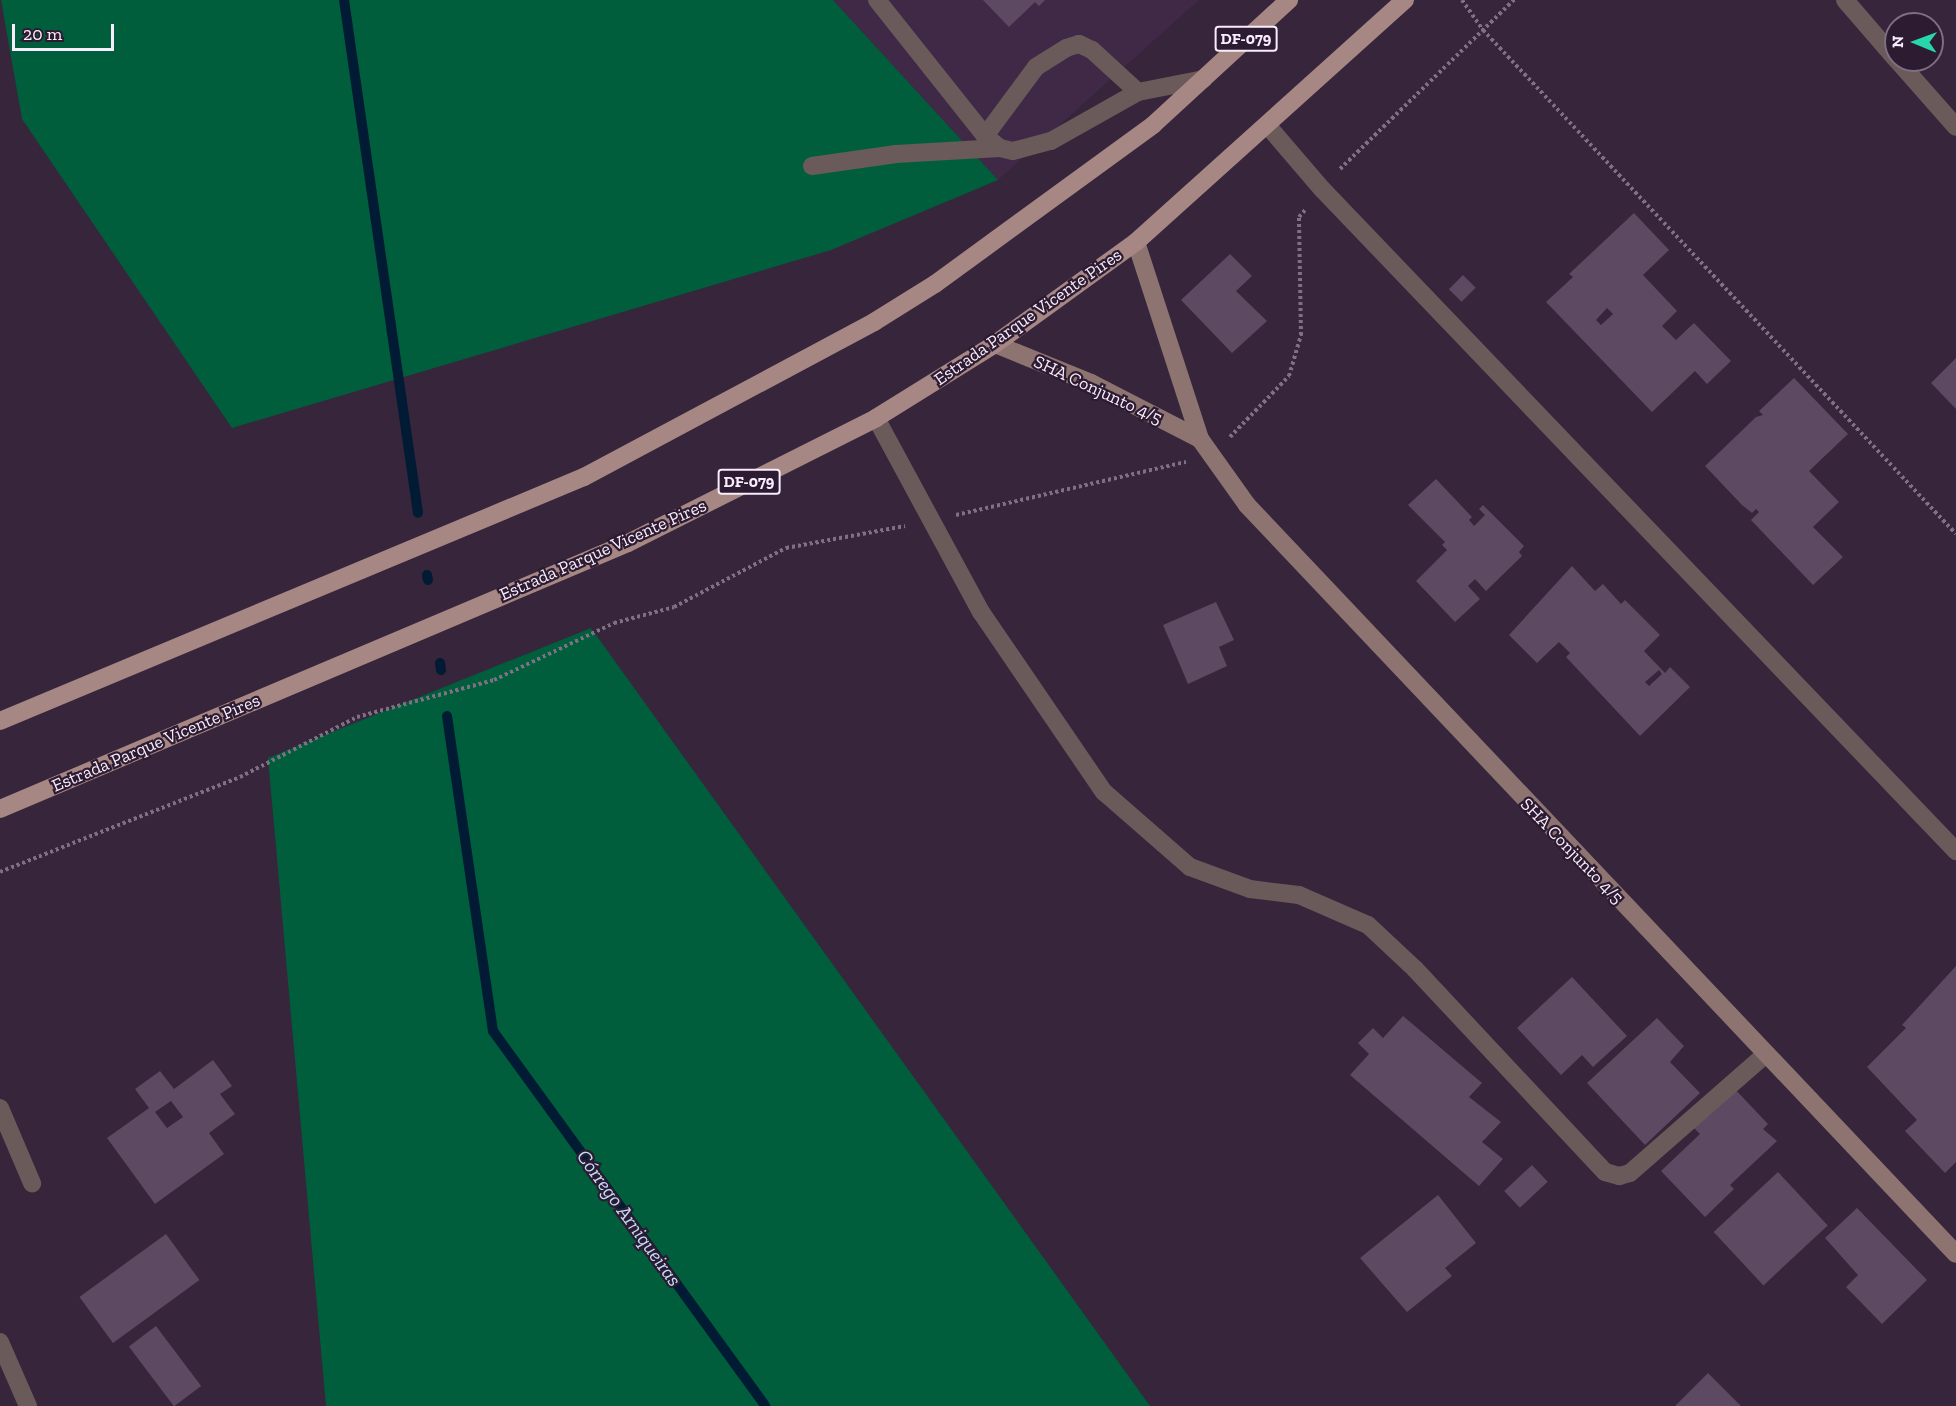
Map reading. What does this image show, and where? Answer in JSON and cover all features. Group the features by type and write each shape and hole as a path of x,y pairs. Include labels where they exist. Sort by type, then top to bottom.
{"main road":[{"name":"DF-079","path":"0,721 584,477 874,322 935,284 1153,125 1289,0"},
{"name":"Estrada Parque Vicente Pires","path":"0,809 628,543 876,418 995,344 1136,242 1268,126 1405,0"}],"street":[{"path":"877,0 985,136 1000,148"},
{"path":"1845,0 1884,44"},
{"path":"985,136 1036,67 1066,48 1079,44 1092,50 1138,92"},
{"path":"1908,72 1956,128"},
{"path":"812,166 896,154 1000,148 1020,150 1051,141 1138,92 1204,79"},
{"path":"1268,126 1322,189 1956,851"},
{"name":"SHA Conjunto 4/5","path":"1136,242 1200,439 1247,505 1956,1254"},
{"name":"SHA Conjunto 4/5","path":"995,344 1091,383 1200,439"},
{"path":"876,418 930,522 981,612 1104,792 1190,867 1250,889 1299,895 1368,925 1415,969 1605,1172 1619,1176 1645,1162 1766,1054"},
{"path":"0,1108 32,1182"},
{"path":"0,1342 28,1406"}],"path":[{"path":"1462,0 1483,30 1956,534"},
{"path":"0,872 240,777 357,717 494,680 614,623 675,606 786,548 930,522 1033,494 1211,456 1289,376 1300,335 1299,217 1356,148 1515,0"}],"shaded area":[{"path":"833,0 1199,0 998,180"}],"green space":[{"path":"1,0 833,0 998,180 831,250 232,428 22,119"},
{"path":"591,628 1150,1406 326,1406 268,758"}],"building":[{"path":"983,0 1045,0 1039,6 1035,2 1009,27"},
{"path":"1634,213 1669,250 1643,275 1677,311 1662,326 1676,340 1694,323 1731,361 1707,384 1695,371 1652,412 1546,302 1573,277 1569,274","holes":["1607,308 1613,314 1601,325 1596,320"]},
{"path":"1230,254 1252,276 1236,291 1267,321 1232,353 1181,300"},
{"path":"1463,275 1476,288 1462,302 1449,289"},
{"path":"1956,358 1956,409 1931,383"},
{"path":"1794,378 1848,434 1809,471 1839,502 1813,527 1843,557 1813,585 1751,520 1759,512 1756,509 1752,513 1742,505 1705,466 1756,417 1763,415 1759,411"},
{"path":"1436,479 1472,517 1469,520 1474,526 1485,515 1479,509 1483,505 1524,546 1519,552 1522,556 1486,591 1475,579 1468,586 1480,599 1455,622 1416,581 1447,550 1442,545 1445,542 1408,505"},
{"path":"1572,566 1595,591 1603,584 1621,604 1625,600 1660,635 1644,651 1665,673 1670,667 1690,687 1640,736 1566,657 1570,653 1559,642 1537,663 1509,635","holes":["1659,670 1662,674 1649,686 1645,682"]},
{"path":"1216,602 1234,640 1219,647 1227,666 1188,684 1163,625"},
{"path":"1956,966 1956,1162 1945,1173 1905,1131 1917,1120 1867,1067 1906,1028 1902,1025"},
{"path":"1572,977 1627,1036 1593,1067 1582,1055 1561,1075 1517,1028"},
{"path":"1403,1016 1482,1083 1469,1097 1501,1122 1482,1142 1503,1159 1479,1186 1350,1075 1369,1054 1358,1043 1373,1028 1383,1038"},
{"path":"1657,1018 1684,1046 1670,1062 1700,1093 1645,1145 1587,1083"},
{"path":"213,1060 232,1086 220,1094 235,1114 209,1133 224,1154 155,1204 107,1138 149,1108 135,1089 160,1071 174,1089","holes":["171,1101 183,1117 167,1128 155,1112"]},
{"path":"1731,1085 1768,1124 1763,1129 1777,1141 1730,1185 1734,1189 1705,1217 1661,1171 1700,1134 1690,1124"},
{"path":"1532,1165 1548,1182 1520,1208 1504,1191"},
{"path":"1778,1172 1828,1225 1763,1285 1714,1232"},
{"path":"1438,1195 1476,1243 1445,1268 1452,1276 1407,1312 1360,1258"},
{"path":"1857,1208 1927,1280 1882,1324 1846,1287 1858,1275 1825,1238"},
{"path":"166,1234 200,1280 113,1343 79,1297"},
{"path":"156,1326 201,1386 174,1406 129,1346"},
{"path":"1708,1373 1741,1406 1675,1406"}],"waterway":[{"path":"344,0 418,513"},
{"path":"427,575 428,580"},
{"path":"440,663 441,670"},
{"name":"Córrego Arniqueiras","path":"447,716 493,1031 765,1406"}]}
